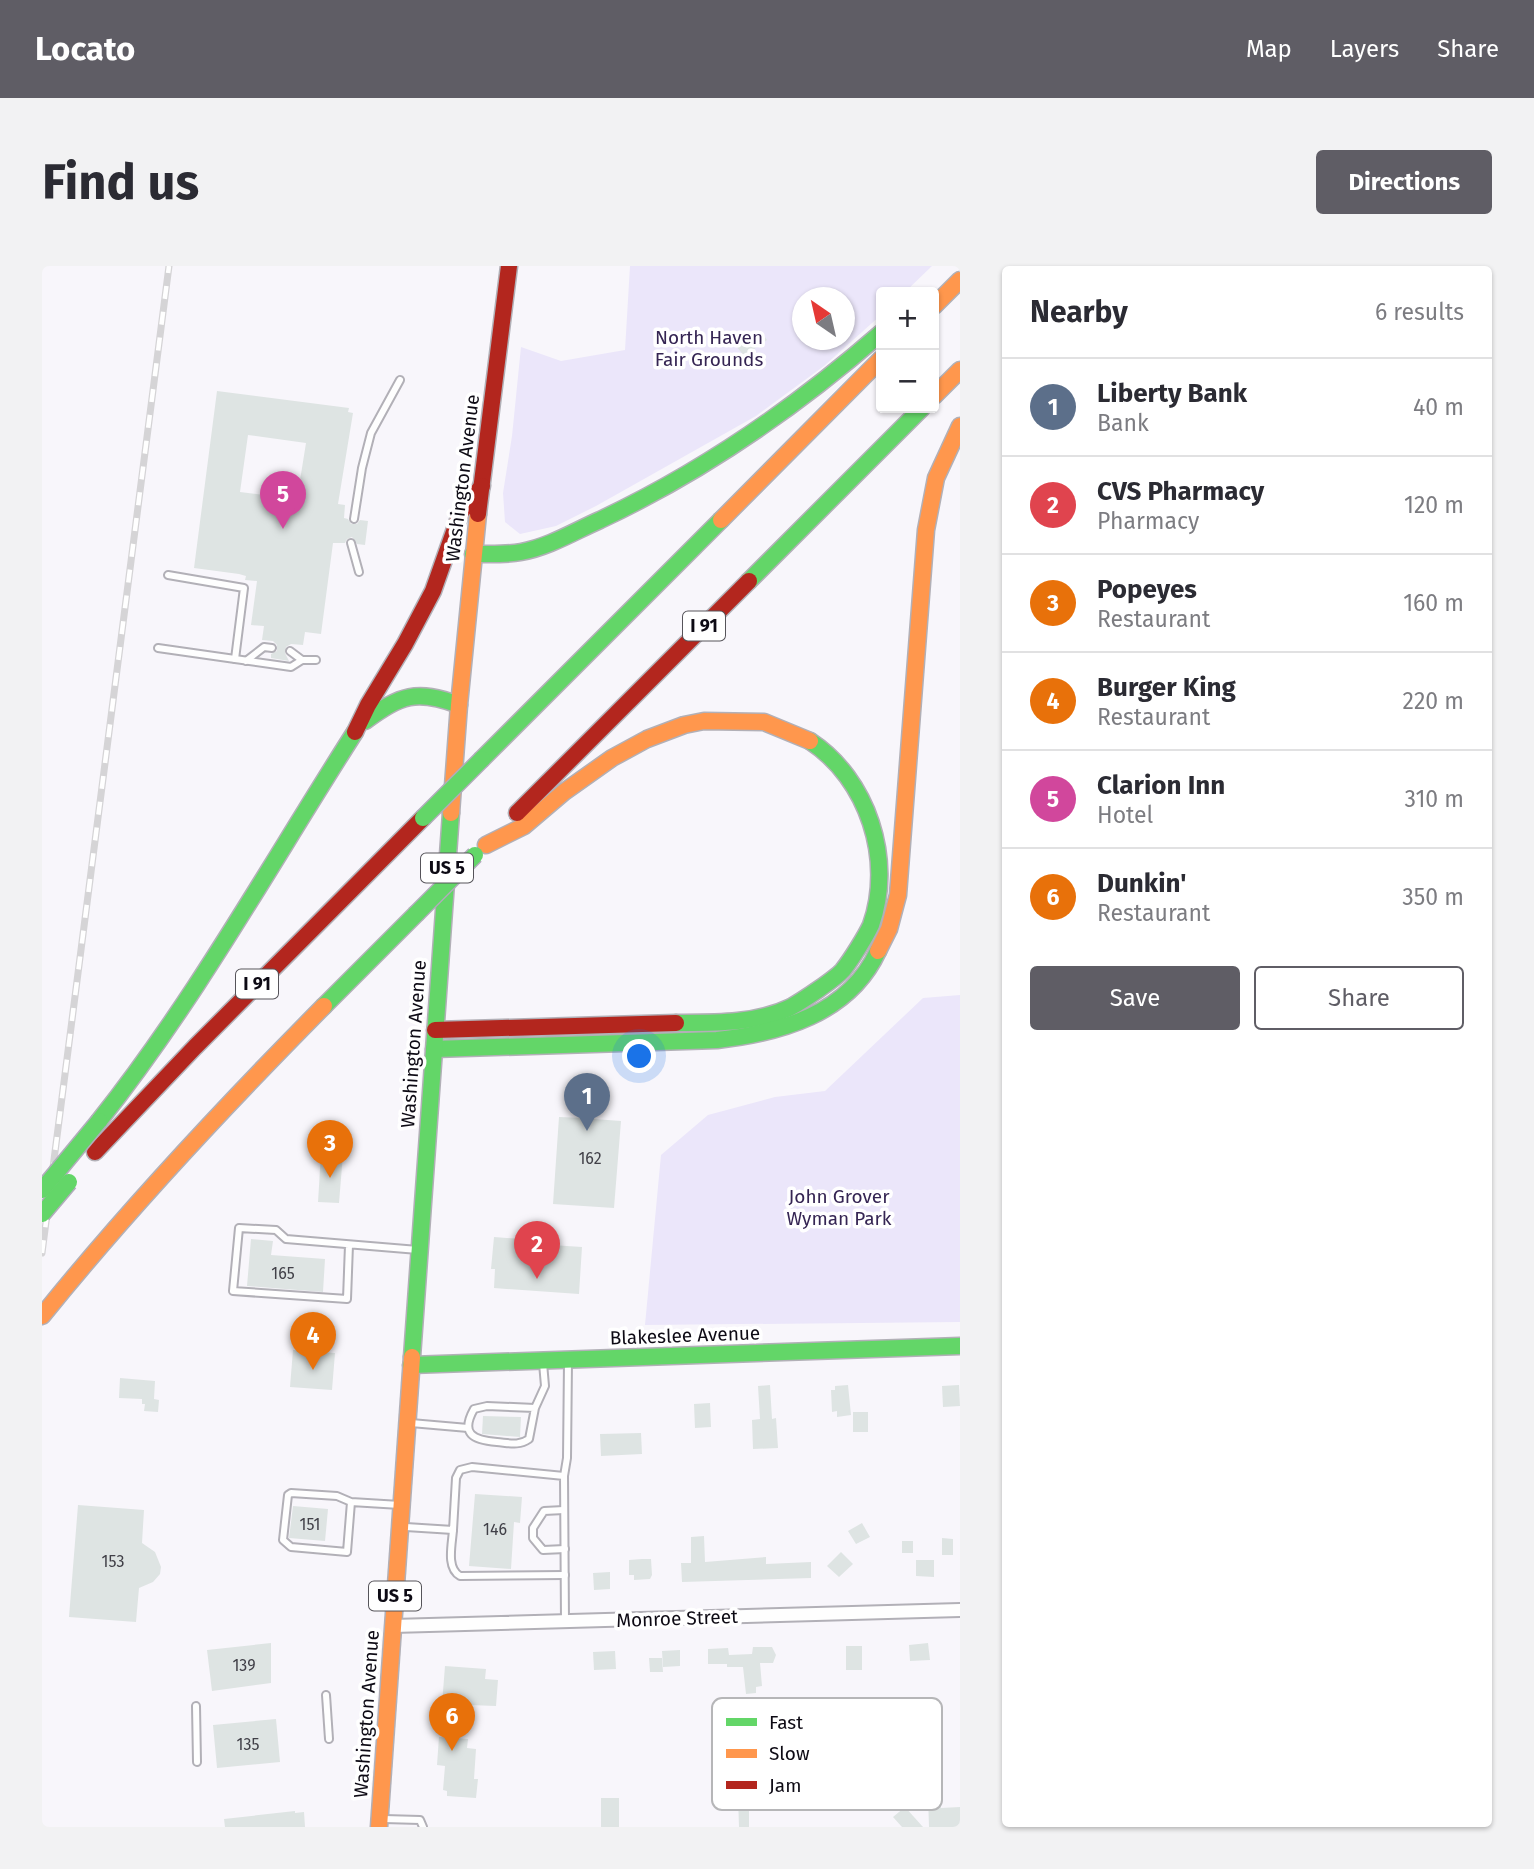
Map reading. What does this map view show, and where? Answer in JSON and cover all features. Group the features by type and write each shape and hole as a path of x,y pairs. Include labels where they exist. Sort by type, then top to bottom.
{"main road":[{"name":"Washington Avenue","path":"379,1823 459,705 473,555 509,266"},
{"path":"939,293 960,279"},
{"path":"939,301 960,279"},
{"path":"473,555 514,553 534,548 663,489 723,453 810,394 876,337"},
{"name":"I 91","path":"42,1214 195,1047 876,364"},
{"path":"939,391 960,370"},
{"name":"I 91","path":"42,1316 207,1125 917,413"},
{"path":"434,1049 755,1037 797,1025 821,1013 844,996 862,976 884,941 898,895 926,530 936,478 960,426"},
{"path":"42,1190 143,1066 178,1017 359,726 368,705 429,600 461,512 482,486"},
{"path":"359,726 388,704 409,695 431,695 459,705"},
{"path":"435,1030 726,1021 775,1013 810,997 842,969 855,953 869,927 879,891 880,858 875,828 864,801 849,777 828,755 801,737 772,724 747,719 691,723 645,740 591,772 523,827 480,850"},
{"name":"Blakeslee Avenue","path":"411,1365 960,1346"}],"street":[{"name":"Monroe Street","path":"393,1626 960,1610"}],"lane":[{"path":"354,519 370,433 400,380"},
{"path":"351,543 359,572"},
{"path":"168,575 244,588 235,659"},
{"path":"246,661 264,647 272,648"},
{"path":"158,648 291,667 302,660 316,660"},
{"path":"290,651 302,660"},
{"path":"349,1244 347,1299 233,1291 239,1228 276,1230 286,1239 349,1244 419,1251"},
{"path":"565,1621 564,1476 567,1458 568,1360"},
{"path":"535,1408 487,1406 474,1409 469,1416 468,1428 471,1436 478,1441 521,1444 529,1439 535,1408 545,1386 543,1361"},
{"path":"407,1423 468,1428"},
{"path":"564,1476 472,1467 460,1470 456,1478 451,1566 454,1573 460,1576 565,1574"},
{"path":"351,1502 347,1552 291,1547 283,1540 288,1495 337,1496 351,1502 401,1506"},
{"path":"564,1510 544,1511 533,1528 533,1538 543,1550 565,1549"},
{"path":"400,1526 453,1530"},
{"path":"326,1695 329,1739"},
{"path":"195,1706 197,1762"},
{"path":"379,1823 421,1821 423,1827"}],"green space":[{"name":"North Haven Fair Grounds","path":"630,266 932,266 910,287 876,287 876,319 855,338 855,287 792,287 792,350 842,350 756,416 556,526 520,534 505,522 503,493 521,347 561,361 625,350"},
{"name":"John Grover Wyman Park","path":"960,995 960,1322 645,1325 661,1155 708,1115 775,1097 825,1091 923,998"}],"building":[{"path":"760,330 767,340 744,356 737,347"},
{"path":"217,391 349,408 348,412 353,413 338,504 345,505 344,518 351,524 357,524 360,520 368,521 365,545 357,544 352,537 345,543 333,543 321,634 305,632 303,645 291,644 286,647 285,653 289,661 271,658 271,654 277,651 277,645 273,641 262,640 264,626 251,625 257,581 245,580 246,576 239,574 194,568","holes":["248,435 306,443 297,499 240,492"]},
{"path":"583,1109 595,1110 594,1119 621,1121 614,1208 553,1204 559,1117 583,1118"},
{"path":"321,1153 343,1154 339,1203 318,1202"},
{"path":"494,1237 521,1239 521,1243 582,1247 579,1294 494,1288 495,1269 491,1269"},
{"path":"251,1239 273,1241 271,1255 325,1259 323,1292 247,1286"},
{"path":"293,1350 335,1353 332,1390 290,1387"},
{"path":"120,1378 155,1381 154,1399 159,1400 158,1412 144,1411 145,1404 142,1404 142,1399 119,1398"},
{"path":"770,1385 772,1419 776,1418 778,1448 753,1449 752,1420 760,1419 758,1386"},
{"path":"848,1385 851,1415 837,1417 837,1411 832,1412 831,1390 835,1390 835,1386"},
{"path":"959,1385 960,1406 943,1407 942,1386"},
{"path":"710,1403 711,1427 695,1428 694,1404"},
{"path":"853,1412 868,1412 868,1432 853,1432"},
{"path":"483,1416 521,1417 520,1437 482,1434"},
{"path":"641,1433 642,1454 601,1456 600,1434"},
{"path":"475,1494 522,1497 520,1523 514,1522 511,1569 469,1566"},
{"path":"78,1505 144,1510 142,1543 155,1552 161,1567 160,1574 153,1582 139,1588 136,1622 69,1617"},
{"path":"293,1506 328,1509 325,1541 289,1538"},
{"path":"862,1523 870,1537 856,1544 848,1531"},
{"path":"704,1536 705,1562 766,1557 766,1564 811,1562 811,1578 682,1582 681,1563 691,1563 691,1537"},
{"path":"942,1538 953,1539 953,1555 942,1555"},
{"path":"902,1541 913,1541 913,1553 902,1553"},
{"path":"841,1552 853,1564 839,1577 827,1566"},
{"path":"651,1559 650,1579 634,1580 634,1575 629,1575 629,1560"},
{"path":"916,1560 934,1560 934,1577 916,1576"},
{"path":"610,1572 610,1589 594,1590 593,1573"},
{"path":"271,1643 271,1683 212,1691 207,1650"},
{"path":"928,1643 930,1660 910,1661 909,1645"},
{"path":"846,1646 862,1646 862,1670 846,1670"},
{"path":"753,1647 772,1647 776,1655 773,1663 760,1663 762,1686 756,1687 756,1693 746,1694 743,1667 708,1664 708,1649 728,1648 729,1655 752,1654"},
{"path":"680,1650 680,1666 663,1667 662,1651"},
{"path":"615,1651 616,1669 594,1670 593,1652"},
{"path":"649,1658 662,1658 663,1672 650,1672"},
{"path":"445,1666 486,1669 485,1679 498,1680 496,1706 442,1704"},
{"path":"276,1719 280,1762 217,1768 213,1725"},
{"path":"439,1737 468,1739 467,1748 476,1749 476,1798 447,1796 447,1791 443,1790 445,1766 437,1765"},
{"path":"601,1798 619,1798 619,1827 601,1827"},
{"path":"960,1807 960,1827 929,1827 928,1810"},
{"path":"738,1810 749,1810 749,1827 739,1827"},
{"path":"901,1810 908,1810 923,1827 902,1827 893,1817"},
{"path":"304,1812 305,1827 225,1827 224,1819"}],"railway":[{"path":"42,1253 169,266"}],"traffic: fast":[{"path":"473,554 531,550 562,538 676,481 782,412 876,337"},
{"path":"749,581 917,413"},
{"path":"482,759 721,520"},
{"path":"365,721 389,705 409,697 431,697 459,705"},
{"path":"99,1121 200,979 355,732"},
{"path":"676,1023 749,1020 791,1007 843,970 871,925 879,874 871,823 861,799 847,777 830,757 810,741"},
{"path":"423,818 482,759"},
{"path":"412,1357 451,813"},
{"path":"416,914 475,855"},
{"path":"324,1006 416,914"},
{"path":"434,1049 717,1040 765,1032 788,1025 831,1005 865,973 878,951"},
{"path":"42,1190 99,1121"},
{"path":"42,1214 69,1182"},
{"path":"411,1365 960,1346"}],"traffic: slow":[{"path":"939,301 960,280"},
{"path":"721,520 876,364"},
{"path":"939,391 960,370"},
{"path":"878,951 889,929 898,895 926,530 936,478 960,426"},
{"path":"451,813 478,514"},
{"path":"486,845 524,826 564,792 612,758 647,739 684,725 704,721 764,722 810,741"},
{"path":"42,1316 179,1158 324,1006"},
{"path":"379,1827 412,1357"}],"traffic: jam":[{"path":"478,514 509,266"},
{"path":"355,732 433,591 461,512 482,486"},
{"path":"517,813 749,581"},
{"path":"95,1152 195,1047 423,818"},
{"path":"435,1030 676,1023"}],"place":[{"name":"Clarion Inn","path":"283,529"},
{"name":"Liberty Bank","path":"587,1131"},
{"name":"Popeyes","path":"330,1178"},
{"name":"CVS Pharmacy","path":"537,1279"},
{"name":"Burger King","path":"313,1370"},
{"name":"Dunkin'","path":"452,1751"}]}
